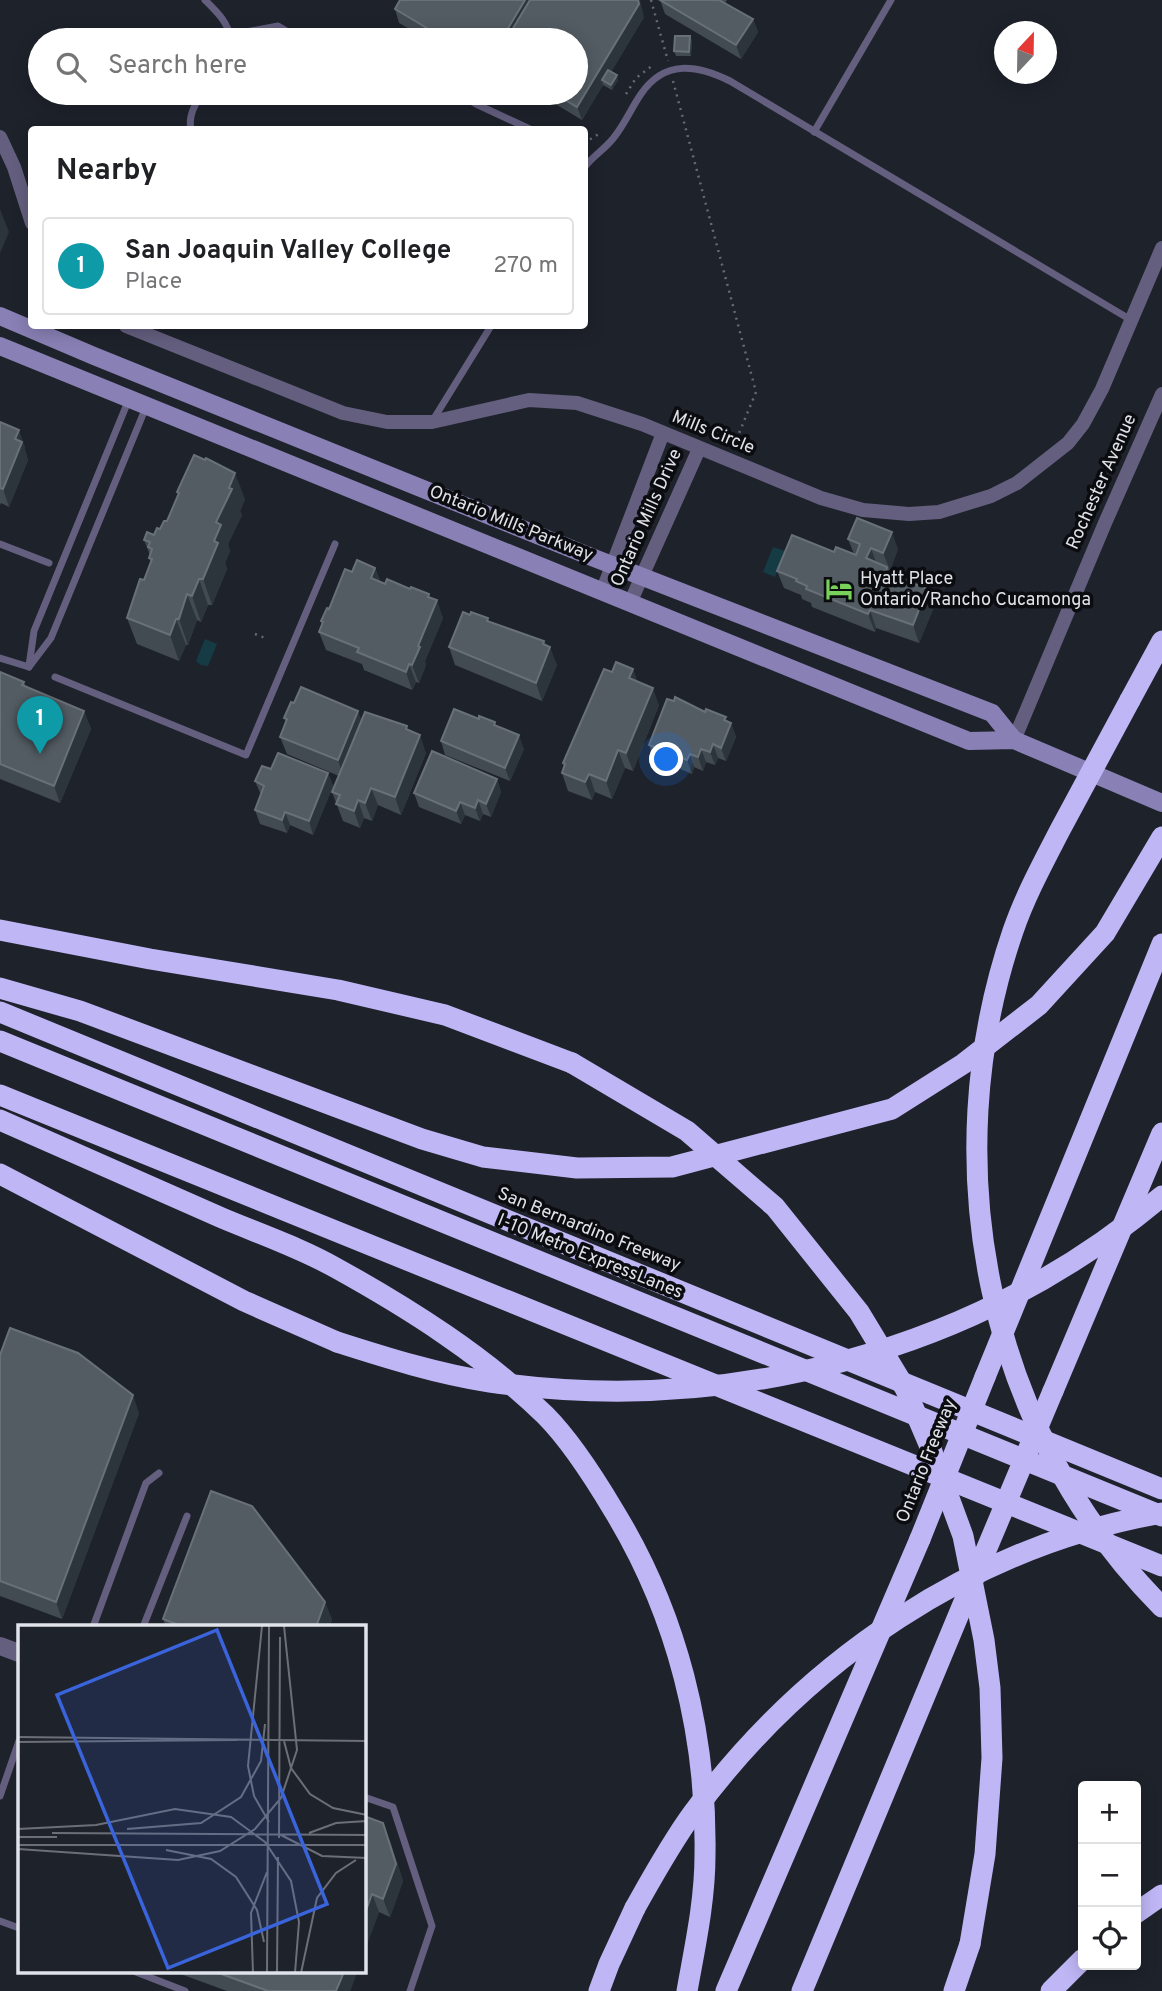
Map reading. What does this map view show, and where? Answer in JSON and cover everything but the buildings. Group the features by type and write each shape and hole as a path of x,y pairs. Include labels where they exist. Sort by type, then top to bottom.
{"highway":[{"path":"1162,641 1041,868 1014,929 994,996 981,1066 976,1133 977,1188 988,1277 1006,1347 1029,1410 1061,1473 1095,1528 1162,1607"},
{"path":"0,988 80,1011 422,1139 483,1157 577,1168 672,1167 892,1109 963,1064 1039,1004 1105,933 1162,837"},
{"path":"0,930 352,993 445,1016 572,1063 687,1131 775,1207 859,1312 905,1388 963,1536 984,1640 990,1688 992,1758 985,1854 970,1944 954,1991"},
{"name":"Ontario Freeway","path":"726,1991 920,1539 1162,944"},
{"name":"San Bernardino Freeway","path":"0,1012 1162,1489"},
{"name":"I-10 Metro ExpressLanes","path":"0,1041 1162,1515"},
{"path":"0,1095 1162,1566"},
{"path":"0,1120 334,1266 434,1328 491,1368 555,1427 593,1476 628,1533 657,1593 681,1662 702,1767 705,1856 701,1915 687,1991"},
{"path":"802,1991 1162,1133"},
{"path":"0,1174 244,1301 337,1342 413,1366 487,1381 555,1389 622,1392 688,1390 755,1381 826,1367 900,1344 959,1322 1024,1290 1084,1255 1162,1196"},
{"path":"599,1991 635,1908 664,1856 713,1786 758,1733 809,1684 862,1641 922,1603 1010,1559 1075,1535 1162,1515"},
{"path":"1141,1910 1162,1895"},
{"path":"1051,1991 1078,1964"}],"main road":[{"name":"Ontario Mills Parkway","path":"0,316 28,328"},
{"name":"Ontario Mills Parkway","path":"31,329 642,577 992,713 1014,740"},
{"name":"Ontario Mills Parkway","path":"0,346 970,741 1014,740 1162,803"}],"street":[{"path":"0,137 4,157 28,214"},
{"name":"Mills Circle","path":"133,329 343,414 387,422 432,422 529,400 590,406 821,498 863,510 909,514 939,512 965,506 1017,483 1068,443 1083,424 1102,389 1162,248"},
{"name":"Rochester Avenue","path":"1014,740 1162,394"},
{"name":"Ontario Mills Drive","path":"602,592 663,433"},
{"name":"Ontario Mills Drive","path":"630,603 699,449"},
{"path":"0,1646 18,1653"}],"lane":[{"path":"205,0 223,18 227,28"},
{"path":"814,132 891,0"},
{"path":"588,162 614,138 646,87 670,70 706,70 1132,320"},
{"path":"190,126 194,105"},
{"path":"478,105 523,126"},
{"path":"432,422 489,329"},
{"path":"29,667 34,631 129,398"},
{"path":"29,667 51,638 146,405"},
{"path":"0,544 48,564"},
{"path":"55,677 246,755 335,544"},
{"path":"0,658 29,667"},
{"path":"94,1625 146,1483 159,1473"},
{"path":"144,1625 187,1516"},
{"path":"0,1796 18,1744"},
{"path":"366,1798 393,1807 432,1926 410,1991"},
{"path":"0,1921 18,1928"},
{"path":"141,1974 186,1991"}],"path":[{"path":"651,0 756,391 729,461"},
{"path":"255,634 265,638"}],"water":[{"path":"773,547 785,551 775,577 763,572"},
{"path":"205,639 217,644 208,666 196,661"}],"place":[{"name":"Hyatt Place Ontario/Rancho Cucamonga","path":"839,589"},
{"name":"San Joaquin Valley College","path":"40,754"}]}
